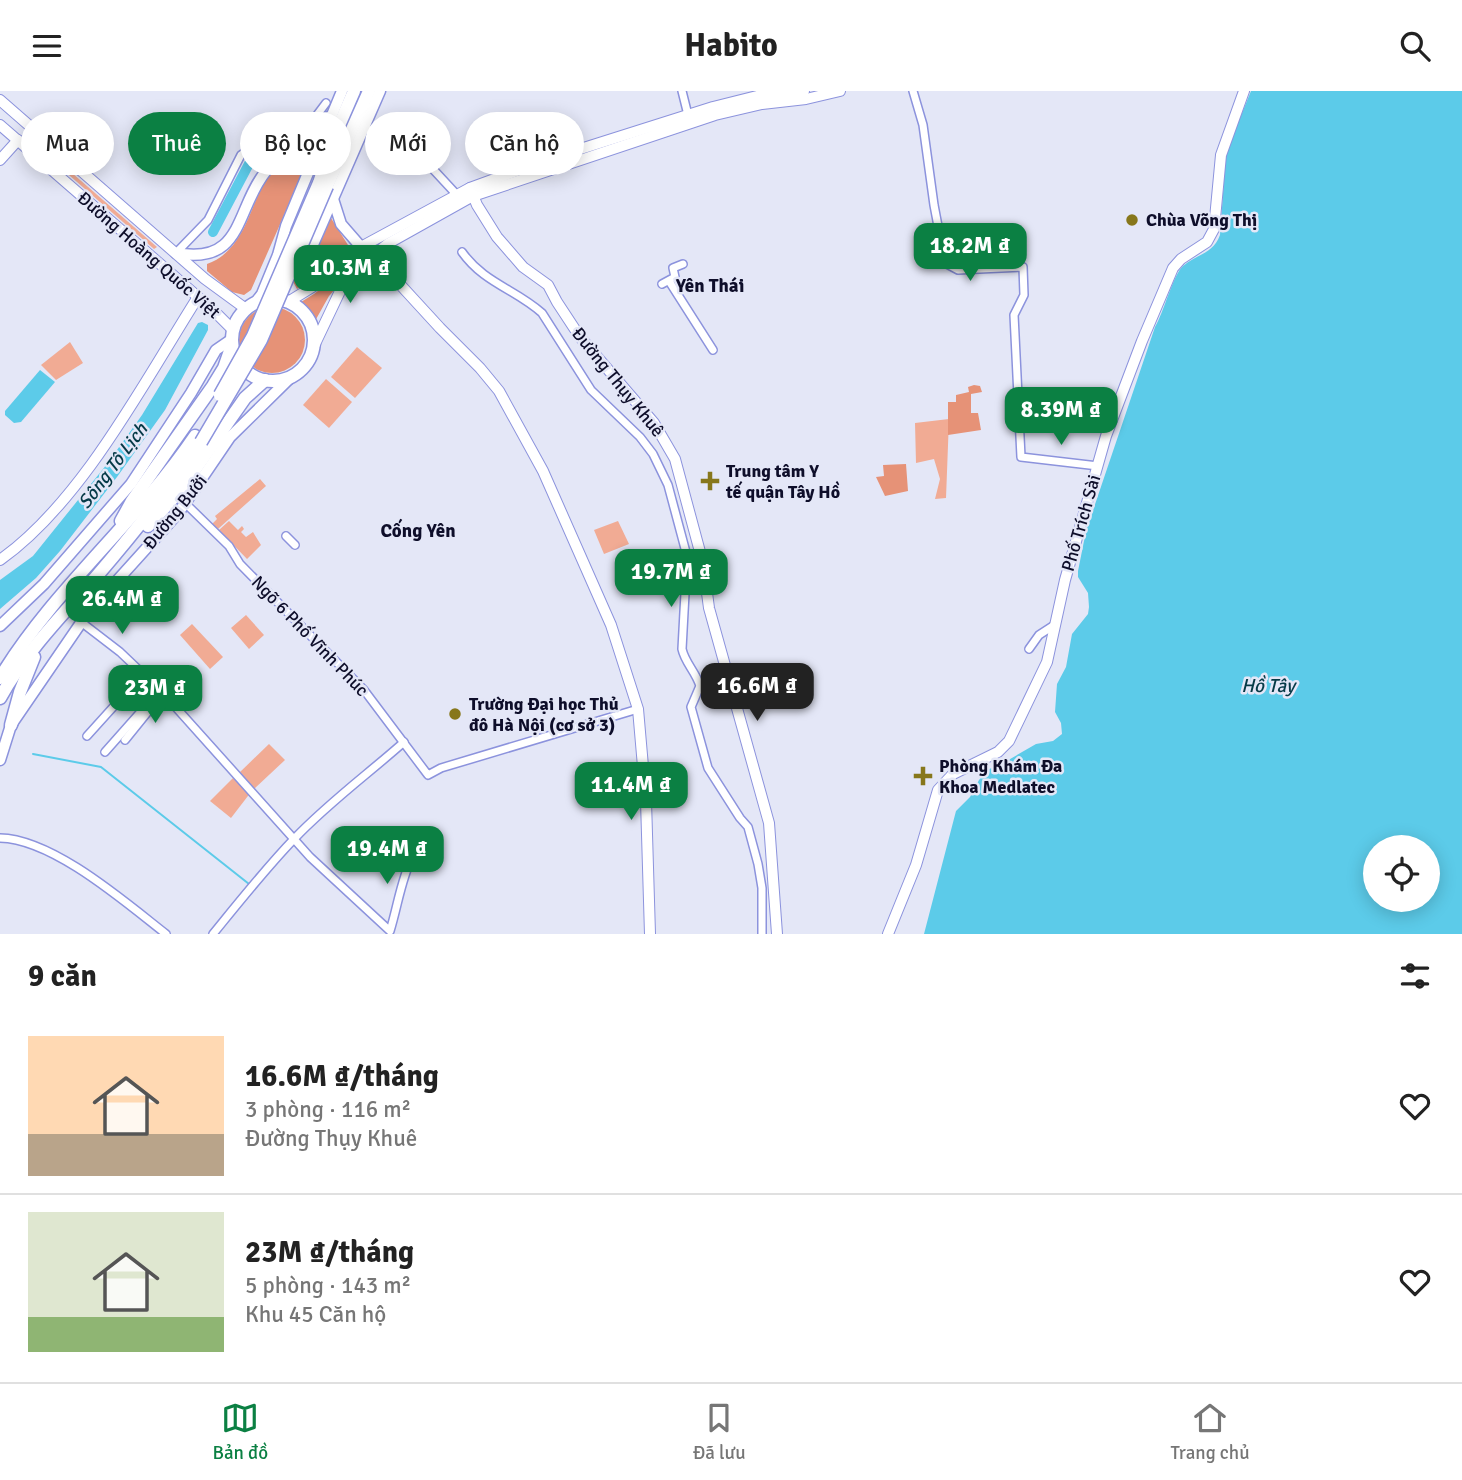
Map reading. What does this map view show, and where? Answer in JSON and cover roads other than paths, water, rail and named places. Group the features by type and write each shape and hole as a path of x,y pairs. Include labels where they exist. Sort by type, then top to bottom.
{"highway":[{"path":"323,184 334,137 354,91"},
{"path":"0,698 13,676 43,638 126,543 198,439 261,340 323,184 369,91"},
{"path":"117,531 132,501 224,368 239,316 250,306 277,299 288,302 305,315 314,335 314,346 307,364 292,376 284,380 265,380 243,368 234,353 233,338"},
{"path":"126,543 140,534 182,488 244,398 265,380"},
{"path":"0,663 198,439"},
{"path":"0,678 38,621"},
{"path":"12,725 26,674 43,638"}],"main road":[{"path":"333,112 342,91"},
{"path":"278,255 283,267 295,271 302,266 380,91"},
{"path":"314,346 342,288 359,267 388,243 472,192 552,158 654,130 757,96 840,91"},
{"name":"Phố Trích Sài","path":"888,934 916,865 935,795 953,774 998,752 1009,741 1047,663 1065,580 1109,428 1177,262 1206,242 1214,229 1221,155 1244,91"},
{"name":"Đường Hoàng Quốc Việt","path":"0,100 225,296 250,306"},
{"path":"654,130 688,115 714,111"},
{"name":"Đường Hoàng Quốc Việt","path":"0,125 213,310 233,338"},
{"path":"0,160 18,140"},
{"path":"176,253 203,255 219,249 236,230 264,175"},
{"path":"250,306 262,294 307,175"},
{"path":"288,302 327,278 360,247 457,195 472,192"},
{"name":"Đường Thụy Khuê","path":"472,192 507,250 523,267 548,285 580,337 661,433 675,459 704,563 709,608 769,823 777,934"},
{"path":"333,199 341,223 349,236 373,255 480,367 499,391 543,471 611,625 638,709 646,801 650,934"},
{"path":"213,310 225,296"},
{"path":"0,560 29,538 82,476 198,297"},
{"path":"0,626 44,584 131,484 216,350 233,338"},
{"name":"Đường Bưởi","path":"0,760 12,725 81,622 186,503 230,437 292,376"}],"street":[{"path":"682,91 688,115"},
{"path":"912,91 923,125 945,263 958,270 1023,267 1024,295 1014,315 1021,457 1098,466"},
{"path":"319,112 326,103"},
{"path":"364,127 431,167 457,195"},
{"path":"176,253 208,220 240,157"},
{"path":"462,252 489,280 542,313 591,390 640,437 653,454 668,485 687,556 682,649 684,657 696,673 700,687 691,707 703,755 717,783 748,827 760,876 762,934"},
{"path":"682,264 673,268 675,277 666,282 713,350"},
{"name":"Ngõ 6 Phố Vĩnh Phúc","path":"186,503 233,552 240,564 364,690 428,775 441,768 638,709"},
{"path":"678,523 693,519"},
{"path":"286,536 295,545"},
{"path":"81,622 161,691 321,868 390,930 400,898 403,874 413,855"},
{"path":"1029,649 1039,635 1056,623"},
{"path":"87,736 143,674"},
{"path":"700,687 731,684"},
{"path":"125,740 161,691"},
{"path":"106,752 161,691"},
{"path":"213,934 294,839 346,789 360,781 404,742"},
{"path":"1,836 39,847 92,877 166,934"}],"water":[{"name":"Hồ Tây","path":"1251,91 1462,91 1462,934 924,934 956,811 970,797 989,769 1036,744 1053,741 1062,734 1061,723 1055,712 1057,684 1066,667 1072,634 1088,614 1089,607 1088,593 1078,577 1086,531 1155,327 1176,277 1183,266 1209,250 1220,235 1226,152"},
{"path":"198,323 208,325 208,330 165,410 60,551 36,578 0,609 0,580 33,556 107,464 142,415"},
{"path":"40,370 55,382 21,422 14,423 5,415 5,411"}],"waterway":[{"name":"Sông Tô Lịch","path":"213,232 243,175"},
{"path":"33,754 101,767 249,884"}],"place":[{"name":"Chùa Võng Thị","path":"1132,220"},
{"name":"Trung tâm Y tế quận Tây Hồ","path":"710,481"},
{"name":"Trường Đại học Thủ đô Hà Nội (cơ sở 3)","path":"455,714"},
{"name":"Phòng Khám Đa Khoa Medlatec","path":"923,776"}],"district":[{"name":"Yên Thái","path":"710,286"},
{"name":"Cống Yên","path":"418,531"}]}
